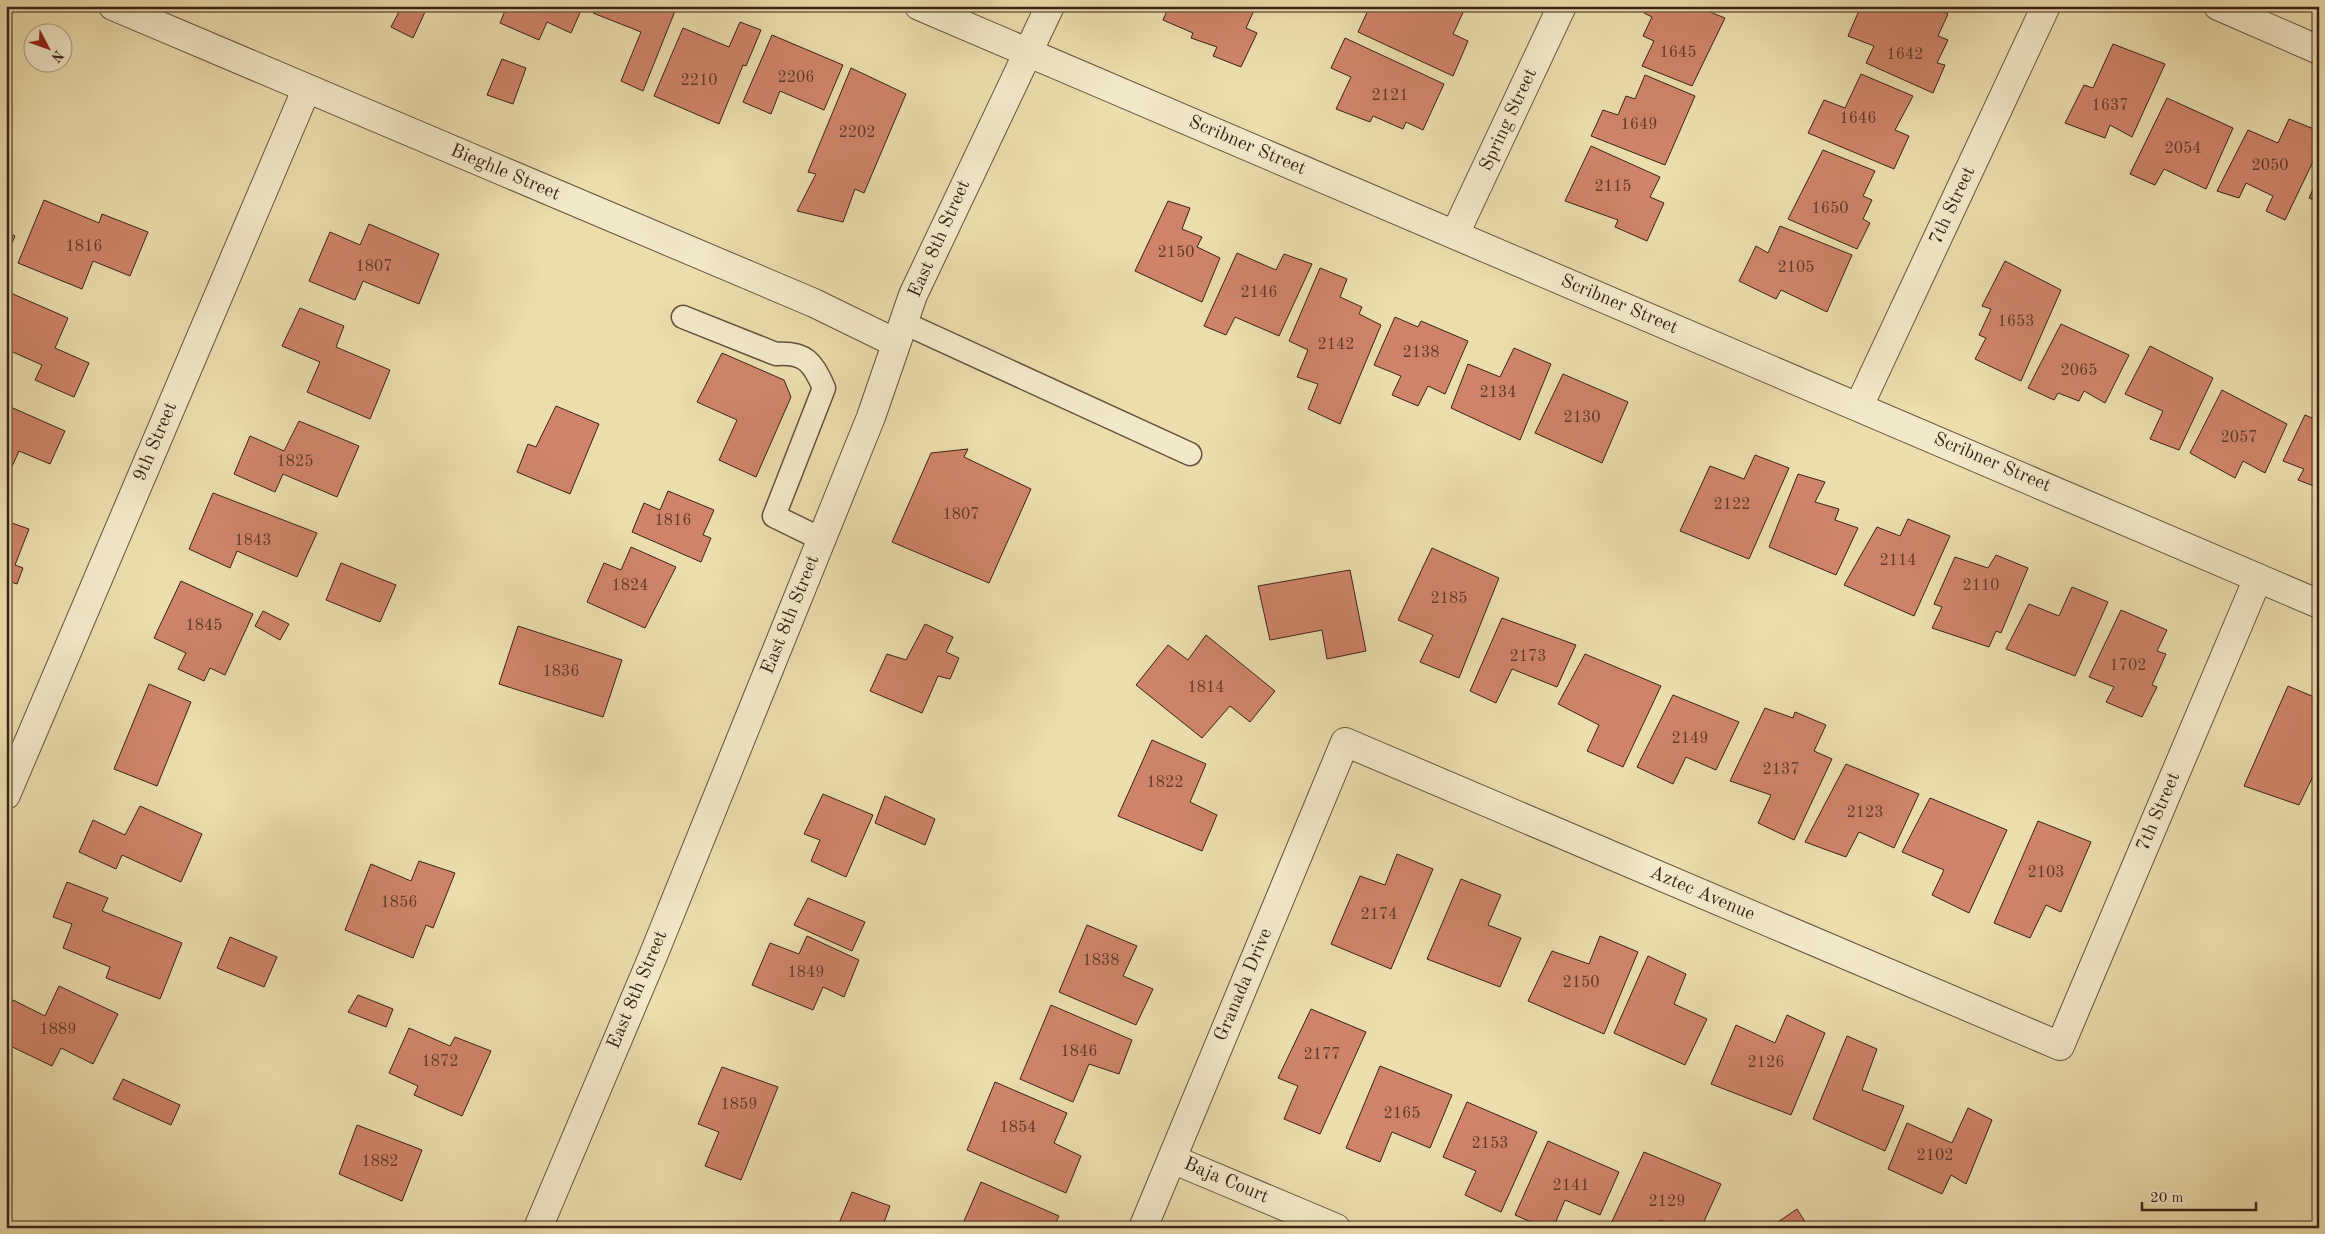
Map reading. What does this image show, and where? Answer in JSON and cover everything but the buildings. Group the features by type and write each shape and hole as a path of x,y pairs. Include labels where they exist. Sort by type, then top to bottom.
{"street":[{"name":"Bieghle Street","path":"113,6 306,90 814,302 900,333"},
{"name":"Scribner Street","path":"919,6 2319,604"},
{"name":"East 8th Street","path":"538,1228 653,956 871,417 913,295 1050,6"},
{"name":"Spring Street","path":"1455,234 1562,6"},
{"name":"7th Street","path":"1859,406 2046,6"},
{"path":"2218,6 2319,50"},
{"name":"9th Street","path":"6,795 306,90"},
{"name":"7th Street","path":"2060,1046 2258,578"},
{"name":"Aztec Avenue","path":"1345,742 2060,1046"},
{"name":"Granada Drive","path":"1143,1228 1345,742"},
{"name":"Baja Court","path":"1172,1158 1336,1228"}],"lane":[{"path":"683,316 776,354 792,353 805,358 817,371 824,388 774,516 821,539"},
{"path":"900,333 1190,454"}]}
